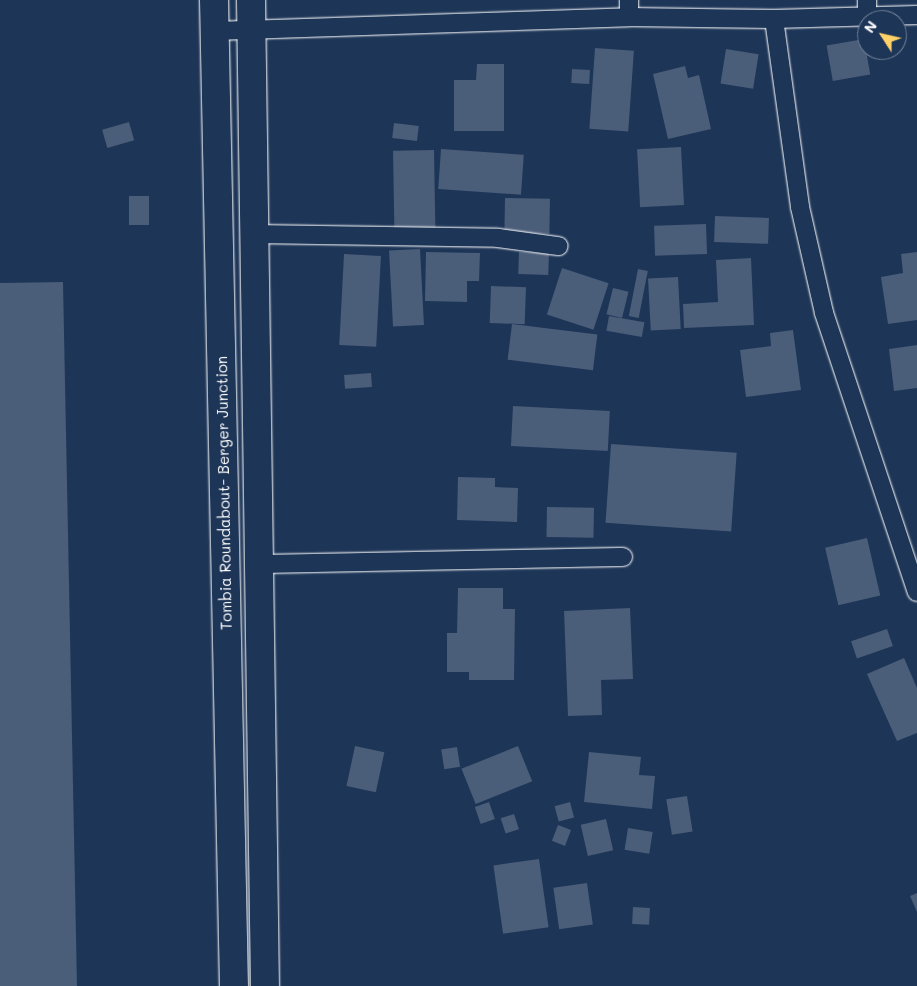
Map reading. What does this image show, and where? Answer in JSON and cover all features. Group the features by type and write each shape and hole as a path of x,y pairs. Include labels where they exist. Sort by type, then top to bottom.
{"main road":[{"name":"Tombia Roundabout- Berger Junction","path":"214,0 234,986"},
{"path":"251,0 265,986"}],"street":[{"path":"214,31 252,32 629,8 774,19 867,8 917,15"},
{"path":"774,19 800,207 824,312 917,592"},
{"path":"254,234 498,238 558,246"},
{"path":"259,564 624,557"}],"building":[{"path":"857,40 857,60 868,60 870,74 833,81 827,46"},
{"path":"595,48 634,51 628,132 589,129"},
{"path":"726,49 759,54 753,89 721,84"},
{"path":"477,64 504,64 504,131 454,131 454,80 476,80"},
{"path":"685,66 688,78 699,75 711,129 668,139 653,74"},
{"path":"572,69 590,70 589,84 571,83"},
{"path":"129,122 134,140 107,148 102,130"},
{"path":"394,123 419,126 417,141 392,138"},
{"path":"681,147 684,205 640,207 637,149"},
{"path":"441,149 524,155 521,195 438,189"},
{"path":"434,150 435,228 394,229 393,151"},
{"path":"129,196 149,196 149,225 129,225"},
{"path":"505,198 550,199 549,234 504,233"},
{"path":"715,216 769,218 768,244 714,242"},
{"path":"706,224 707,254 655,256 654,226"},
{"path":"420,249 424,325 393,327 389,251"},
{"path":"426,252 480,253 479,281 467,281 467,302 425,301"},
{"path":"519,252 549,253 548,275 518,274"},
{"path":"917,252 917,320 888,324 881,277 903,273 901,254"},
{"path":"344,254 381,256 376,347 339,345"},
{"path":"751,258 754,325 684,328 683,304 718,302 716,260"},
{"path":"562,268 609,283 593,330 547,315"},
{"path":"638,269 648,271 639,318 629,316"},
{"path":"678,277 681,329 651,330 648,279"},
{"path":"63,282 77,986 0,986 0,283"},
{"path":"491,286 526,287 525,324 490,323"},
{"path":"613,288 629,292 622,318 606,314"},
{"path":"609,316 644,322 642,337 606,331"},
{"path":"512,324 597,334 593,370 508,360"},
{"path":"793,330 801,390 746,397 740,350 771,346 770,333"},
{"path":"917,345 917,388 894,391 889,349"},
{"path":"371,373 372,387 345,389 344,375"},
{"path":"513,406 610,411 608,451 511,446"},
{"path":"611,444 737,453 731,532 605,523"},
{"path":"458,477 495,478 495,487 518,488 517,522 457,520"},
{"path":"547,507 594,508 593,538 546,537"},
{"path":"867,538 880,595 838,605 825,548"},
{"path":"458,588 503,588 503,609 515,609 514,680 469,680 469,672 447,672 447,633 457,633"},
{"path":"630,608 633,679 601,680 602,715 568,716 564,611"},
{"path":"887,629 893,646 857,658 851,641"},
{"path":"904,658 917,688 917,733 897,741 867,674"},
{"path":"355,746 384,752 376,792 346,786"},
{"path":"518,746 532,781 476,804 461,769"},
{"path":"457,747 460,767 444,769 441,750"},
{"path":"589,752 641,757 639,775 655,776 652,809 584,802"},
{"path":"687,796 693,832 672,835 666,799"},
{"path":"489,802 495,819 481,824 475,807"},
{"path":"570,802 574,817 559,822 555,806"},
{"path":"514,814 519,829 506,834 501,818"},
{"path":"606,819 613,850 588,856 581,825"},
{"path":"558,825 571,830 565,846 552,841"},
{"path":"628,828 653,832 649,854 625,850"},
{"path":"539,859 549,927 503,934 493,865"},
{"path":"587,883 593,925 559,929 553,888"},
{"path":"917,893 917,912 910,896"},
{"path":"633,907 650,908 649,925 632,924"}]}
